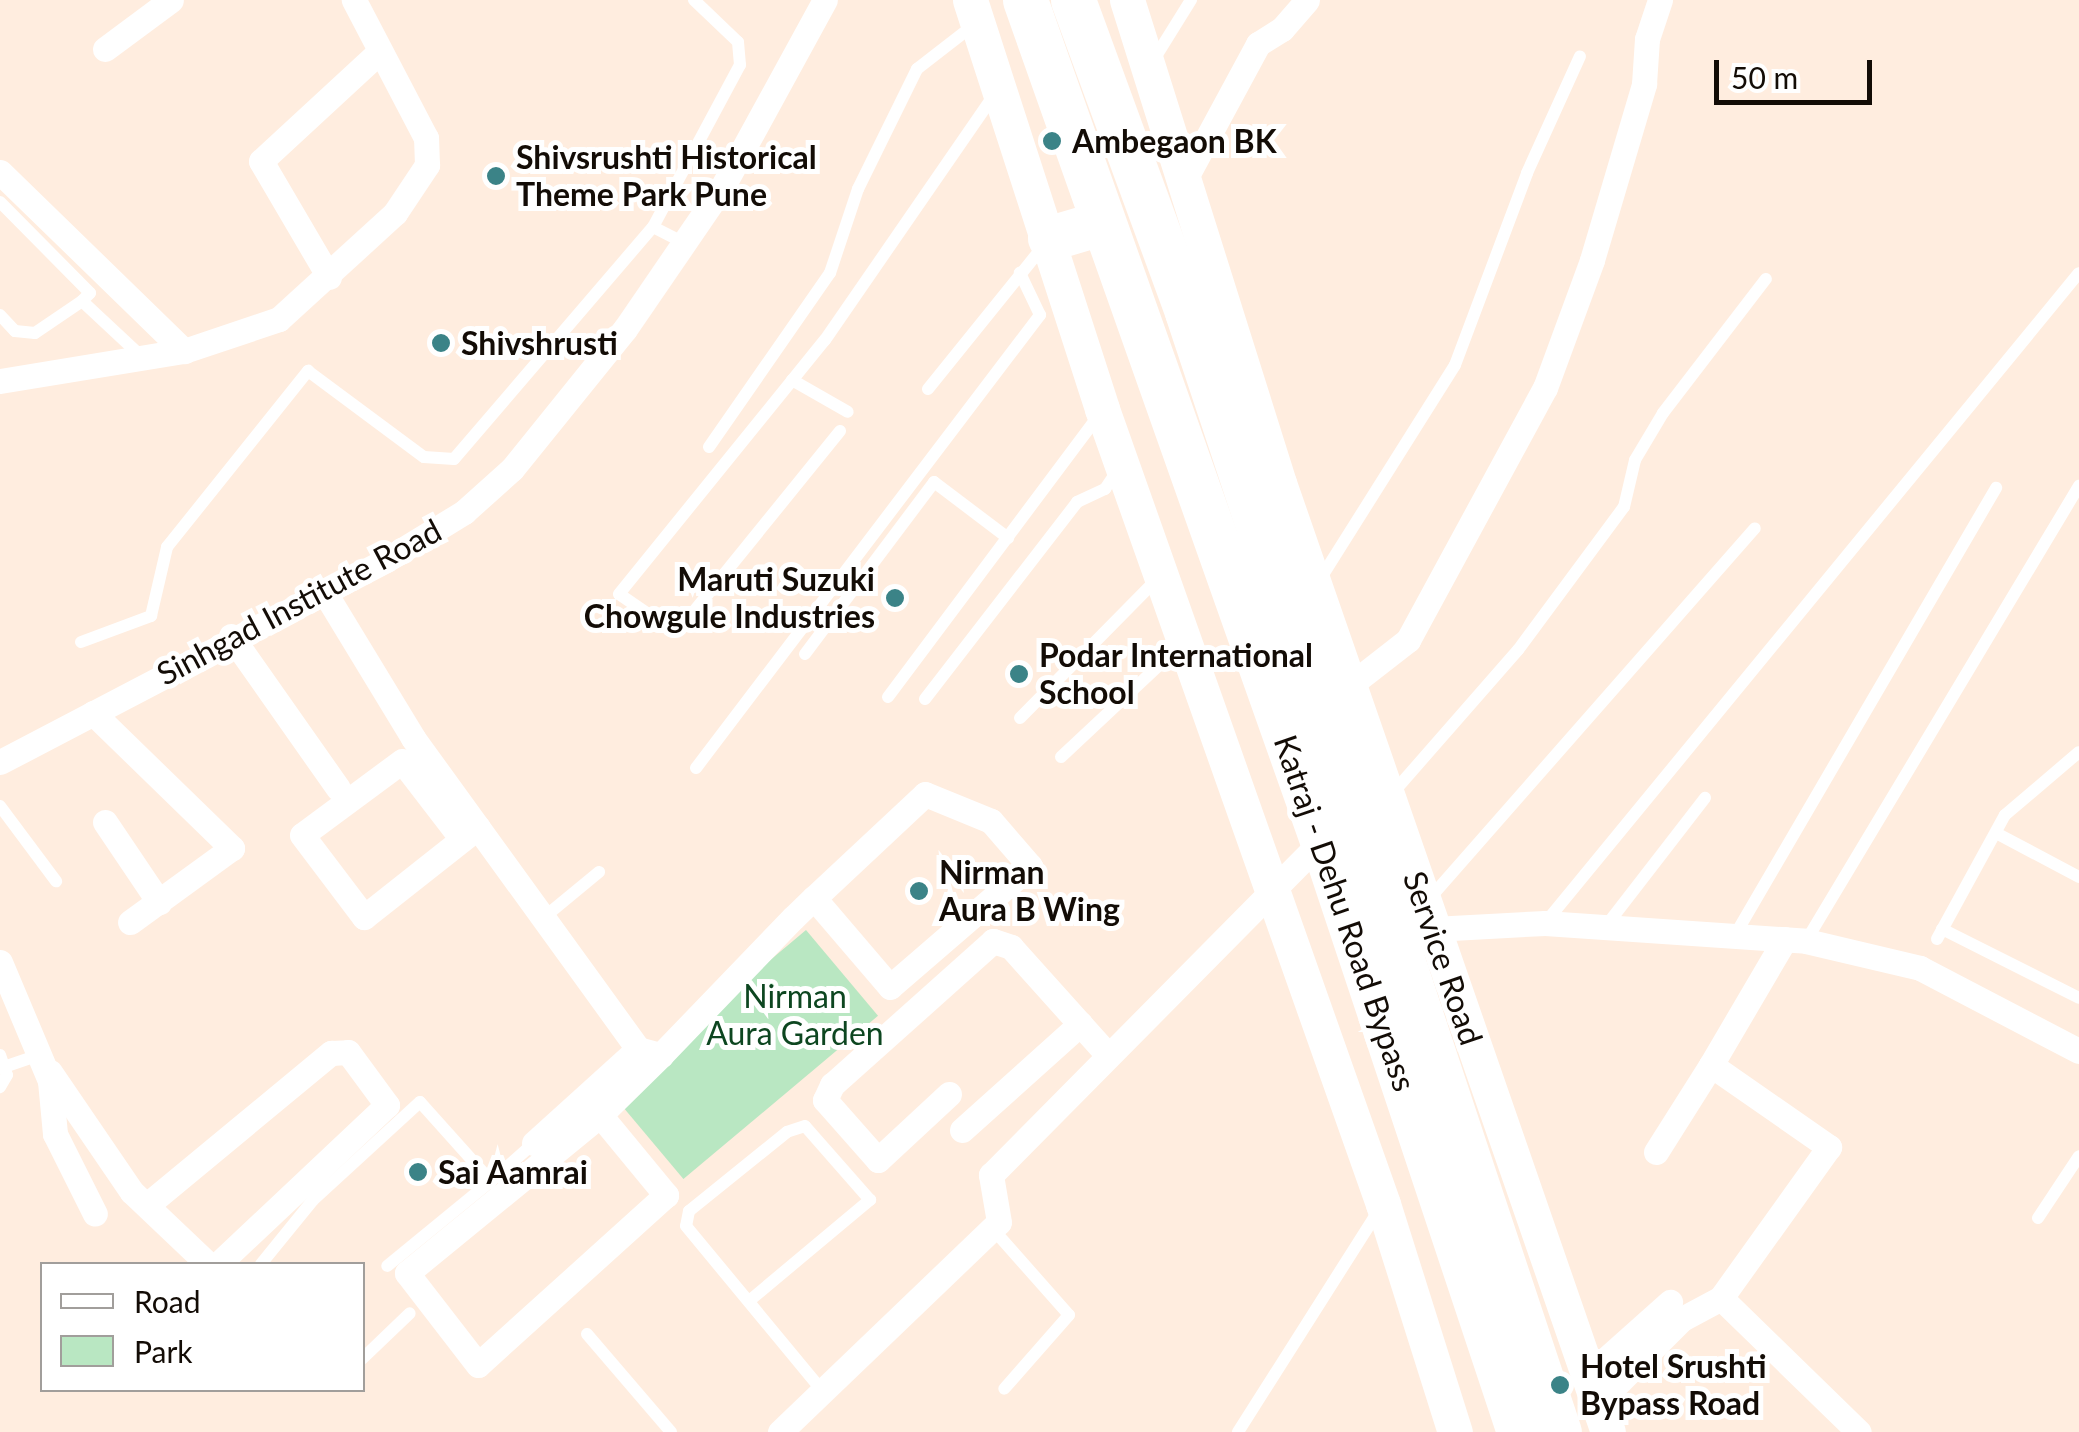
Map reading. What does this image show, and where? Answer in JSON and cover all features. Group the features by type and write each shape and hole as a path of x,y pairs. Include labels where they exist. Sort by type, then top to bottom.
{"highway":[{"name":"Katraj - Dehu Road Bypass","path":"1026,0 1100,223 1322,840 1519,1432"},
{"name":"Katraj - Dehu Road Bypass","path":"1072,0 1187,312 1559,1432"},
{"path":"1050,238 1100,223"}],"street":[{"path":"104,49 171,0"},
{"path":"0,381 184,351 279,320 395,212 427,165 426,138 354,0"},
{"name":"Sinhgad Institute Road","path":"0,762 231,636 324,593 464,512 512,469 685,243 826,0"},
{"path":"1126,0 1184,180"},
{"path":"1184,180 1258,44 1307,0"},
{"path":"1349,686 1408,640 1546,388 1592,260 1644,84 1647,40 1660,0"},
{"path":"974,11 1102,409 1382,1204 1455,1432"},
{"path":"329,277 261,161 380,51"},
{"path":"0,172 184,351"},
{"name":"Service Road","path":"1184,180 1279,483 1606,1429"},
{"path":"324,593 470,833"},
{"path":"231,636 338,788"},
{"path":"93,714 232,848 130,922"},
{"path":"470,833 364,917 302,835 402,761 470,833 649,1052"},
{"path":"534,1143 649,1052 925,794 991,821 1030,866 890,987 814,898"},
{"path":"104,822 159,902"},
{"path":"780,1432 999,1222 990,1175 1269,887 1322,840"},
{"path":"1429,916 1796,940 1920,968 2079,1050"},
{"path":"1656,1152 1796,940"},
{"path":"950,1094 878,1160 826,1100 832,1085 993,941 1011,947 1108,1055"},
{"path":"0,962 50,1081 55,1134 95,1214"},
{"path":"962,1130 1080,1024"},
{"path":"147,1205 331,1053 348,1052 388,1105 220,1262"},
{"path":"600,1115 666,1195 478,1365 407,1273 600,1115 649,1052"},
{"path":"39,1055 147,1205 206,1262"},
{"path":"1606,1429 1612,1388 1682,1319 1720,1298 1830,1147 1711,1065"},
{"path":"1720,1298 1858,1432"},
{"path":"1588,1375 1670,1302"}],"lane":[{"path":"81,642 151,616 168,547 308,370 424,458 454,459 654,227 740,65 738,42 694,0"},
{"path":"1150,68 1191,0"},
{"path":"709,447 830,273 858,189 917,69 974,11"},
{"path":"1315,587 1455,365 1527,173 1580,56"},
{"path":"840,431 682,626 672,631 619,594 792,380 1001,86"},
{"path":"0,202 90,293 35,333 15,331 0,315"},
{"path":"654,227 685,243"},
{"path":"928,389 1050,238"},
{"path":"696,768 1040,315 1020,273"},
{"path":"1545,922 2079,273"},
{"path":"1388,798 1518,650 1624,508 1635,460 1663,413 1766,279"},
{"path":"82,300 143,358"},
{"path":"792,380 848,412"},
{"path":"888,697 1102,409"},
{"path":"925,699 1076,502 1105,489 1122,464"},
{"path":"804,654 930,484 1008,538"},
{"path":"1796,940 2079,486"},
{"path":"1735,934 1996,488"},
{"path":"1429,916 1755,528"},
{"path":"1020,718 1162,574"},
{"path":"1061,757 1186,641"},
{"path":"2079,752 2043,778 1996,832 1940,934 2079,998"},
{"path":"1606,926 1704,798"},
{"path":"0,806 56,881"},
{"path":"1996,832 2079,877"},
{"path":"542,919 599,872"},
{"path":"0,1088 2,1061 39,1055"},
{"path":"263,1262 313,1200 420,1102 491,1181"},
{"path":"748,1301 870,1200 805,1126 788,1132 686,1218 748,1301 822,1389"},
{"path":"386,1266 534,1143"},
{"path":"2038,1218 2079,1156"},
{"path":"1238,1432 1382,1204"},
{"path":"992,1228 1069,1315 1004,1389"},
{"path":"365,1355 410,1314"},
{"path":"587,1334 663,1429"}],"green space":[{"name":"Nirman Aura Garden","path":"806,930 878,1016 683,1179 611,1093"}],"place":[{"name":"Ambegaon BK","path":"1052,141"},
{"name":"Shivsrushti Historical Theme Park Pune","path":"496,176"},
{"name":"Shivshrusti","path":"441,343"},
{"name":"Maruti Suzuki Chowgule Industries","path":"895,598"},
{"name":"Podar International School","path":"1019,674"},
{"name":"Nirman Aura B Wing","path":"919,891"},
{"name":"Sai Aamrai","path":"418,1172"},
{"name":"Hotel Srushti Bypass Road","path":"1560,1385"}]}
